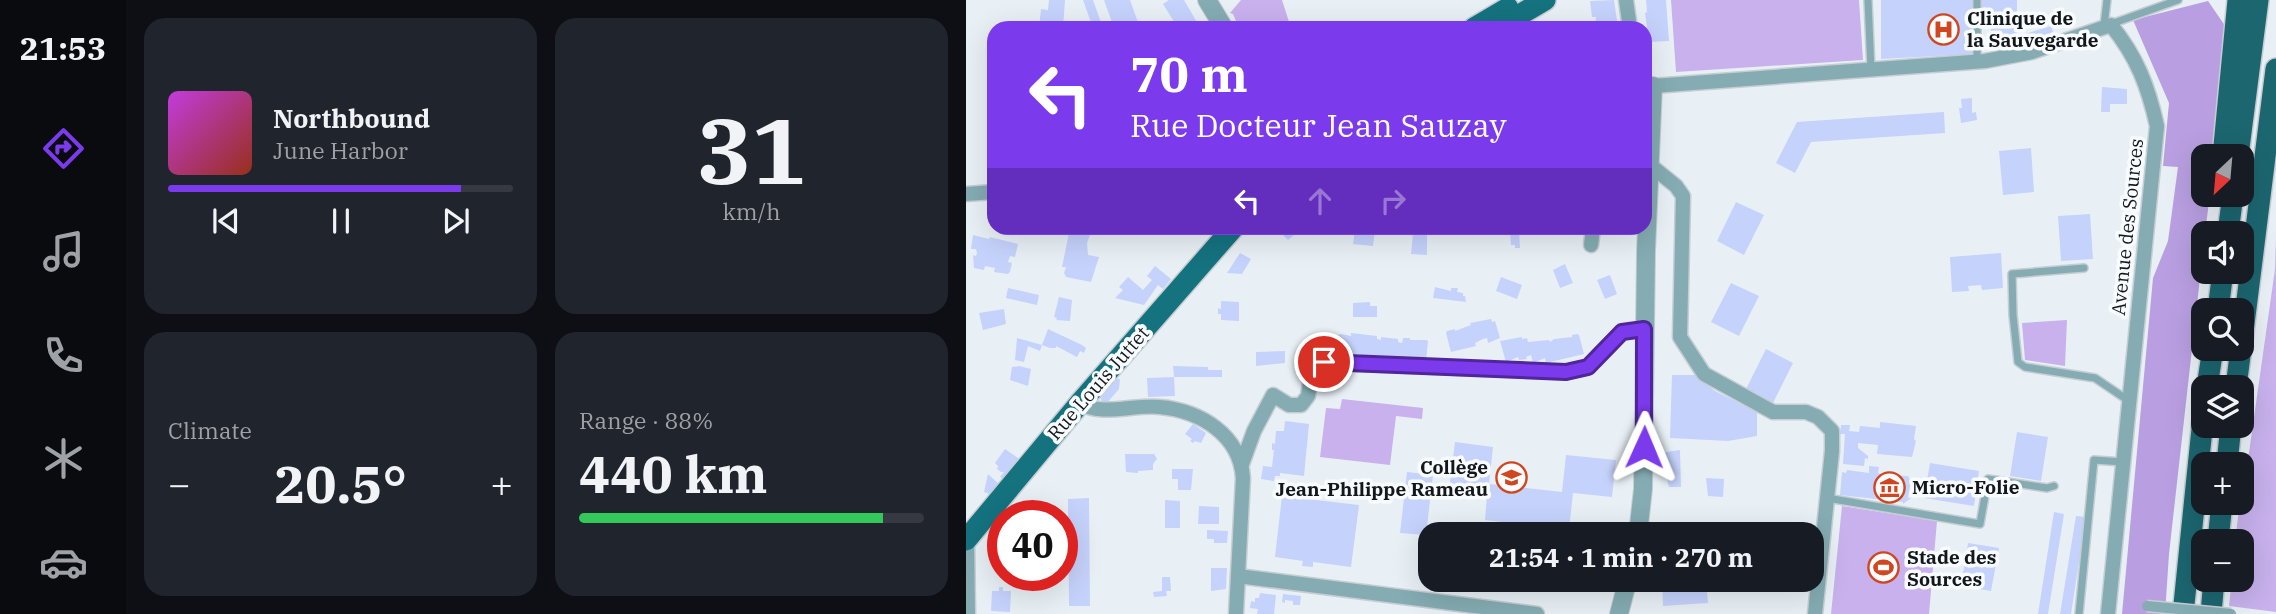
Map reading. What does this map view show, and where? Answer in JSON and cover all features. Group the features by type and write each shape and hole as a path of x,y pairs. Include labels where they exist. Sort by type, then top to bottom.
{"highway":[{"path":"2224,144 2238,0"},
{"path":"2240,144 2258,0"},
{"path":"2254,252 2276,69"},
{"path":"2254,256 2266,212 2276,143"},
{"path":"2183,614 2201,438"},
{"path":"2211,614 2213,592"}],"main road":[{"path":"1486,21 1522,0"},
{"path":"1509,21 1545,0"},
{"name":"Rue Louis Juttet","path":"966,539 1087,406 1227,235"}],"street":[{"path":"1207,0 1220,21"},
{"path":"1626,0 1629,21"},
{"path":"1652,86 1977,62 2032,52 2107,25"},
{"name":"Avenue des Sources","path":"2107,25 2140,67 2157,126 2108,614"},
{"path":"1652,167 1676,186 1683,196 1680,337 1704,374 1773,412 1806,412 1824,421 1832,431 1815,614"},
{"path":"966,194 987,192"},
{"path":"1591,245 1592,235"},
{"path":"1639,522 1643,489 1647,235"},
{"path":"1236,614 1242,464 1254,431 1273,395 1289,405 1301,405 1308,396 1312,362 1566,372 1588,367 1622,332 1644,329"},
{"path":"1087,406 1160,407 1185,412 1213,425 1231,442 1242,464"},
{"path":"966,539 968,614"},
{"path":"1238,576 1537,614"},
{"path":"1619,614 1625,592"},
{"path":"2147,606 2231,614"}],"lane":[{"path":"1868,0 1871,69"},
{"path":"1977,0 1977,62"},
{"path":"2107,0 2107,25 2178,0"},
{"path":"2084,268 2012,274 2018,362 2025,367 2095,378 2129,401"},
{"path":"2079,614 2094,460 2123,462"},
{"path":"1827,498 1980,524 1988,479 2047,488 2053,486"}],"shaded area":[{"path":"1241,0 1282,0 1289,21 1236,21 1230,13"},
{"path":"1671,0 1859,0 1863,60 1676,72"},
{"path":"2208,1 2228,30 2215,144 2191,144 2191,207 2208,207 2207,221 2191,221 2191,284 2199,284 2198,298 2191,298 2191,358 2165,614 2122,614 2153,278 2168,241 2178,167 2163,166 2169,103 2133,20"},
{"path":"2276,237 2276,612 2229,606 2231,592 2254,592 2254,529 2237,529 2238,515 2254,515 2254,452 2249,452 2251,438 2254,438 2254,417 2275,269"},
{"path":"2067,320 2065,366 2025,360 2022,323"},
{"path":"1342,399 1423,408 1422,419 1396,416 1390,465 1320,457 1326,408 1340,409"},
{"name":"Stade des Sources","path":"1842,506 1937,521 1929,614 1831,614"}],"building":[{"path":"1049,0 1065,0 1064,21 1040,21 1041,9 1048,10"},
{"path":"1083,0 1093,0 1100,21 1090,21"},
{"path":"1104,0 1130,0 1138,21 1112,21"},
{"path":"1169,0 1184,0 1196,21 1174,21 1163,4"},
{"path":"1614,0 1617,21 1596,21 1596,17 1592,17 1590,1"},
{"path":"1646,0 1666,0 1669,41 1652,42 1652,21 1646,21"},
{"path":"1881,0 1973,0 1973,54 1881,59"},
{"path":"1981,0 2017,0 2017,42 1991,42 1991,28 1981,28"},
{"path":"2051,26 2055,38 2028,46 2025,34"},
{"path":"2102,87 2127,89 2127,104 2110,104 2110,112 2101,112"},
{"path":"1972,98 1972,113 1976,112 1977,120 1961,123 1961,99"},
{"path":"1944,112 1945,133 1811,142 1795,173 1776,163 1797,122"},
{"path":"2031,148 2034,192 2003,195 1999,151"},
{"path":"1736,202 1764,215 1744,255 1717,241"},
{"path":"2090,214 2093,259 2061,261 2058,216"},
{"path":"973,235 1018,244 1015,257 1010,256 1008,262 1012,263 1008,274 994,272 995,268 985,266 984,270 974,268 973,255 976,256 977,253 976,249 971,249"},
{"path":"1069,235 1090,235 1087,243 1088,255 1099,257 1091,282 1066,277 1066,267 1062,267"},
{"path":"1354,235 1374,235 1373,246 1353,244"},
{"path":"1413,235 1427,235 1427,255 1411,254"},
{"path":"1510,235 1519,235 1520,248 1511,245"},
{"path":"1240,253 1251,259 1242,274 1227,273"},
{"path":"2001,253 2003,288 1982,290 1981,285 1968,286 1969,291 1952,292 1950,257"},
{"path":"1565,264 1573,283 1560,288 1553,270"},
{"path":"1155,266 1171,279 1163,289 1158,285 1144,305 1115,298 1123,290 1119,287 1128,277 1143,290 1152,280 1147,276"},
{"path":"1610,275 1617,294 1605,299 1597,280"},
{"path":"1501,277 1522,285 1517,299 1496,291"},
{"path":"1731,283 1759,296 1739,336 1711,322"},
{"path":"1435,287 1451,291 1451,288 1458,288 1457,292 1463,293 1466,302 1433,298"},
{"path":"1008,288 1039,295 1037,305 1006,298"},
{"path":"1059,297 1072,300 1070,321 1056,320 1054,317"},
{"path":"1221,301 1239,302 1239,321 1221,320 1218,308 1221,309"},
{"path":"1370,302 1370,306 1377,306 1377,317 1353,317 1353,303"},
{"path":"1004,309 1006,324 983,330 979,313"},
{"path":"1491,319 1492,322 1495,321 1500,338 1488,343 1487,338 1483,339 1475,343 1476,346 1451,352 1447,331 1455,331 1471,325 1470,323"},
{"path":"1048,329 1082,345 1086,348 1084,353 1080,351 1077,357 1056,346 1050,348 1042,345"},
{"path":"1351,333 1377,336 1377,339 1381,340 1381,337 1398,339 1398,342 1402,343 1403,338 1426,340 1426,361 1408,358 1381,359 1358,354 1337,355 1338,335 1351,336"},
{"path":"1577,334 1584,354 1546,363 1545,358 1533,363 1531,355 1526,357 1527,359 1519,360 1518,357 1506,362 1500,341 1522,337 1527,338 1528,342 1550,342"},
{"path":"1017,338 1042,345 1040,351 1028,346 1024,362 1015,360"},
{"path":"1766,349 1793,363 1773,403 1746,389"},
{"path":"1285,351 1285,363 1256,366 1256,352"},
{"path":"1173,366 1222,370 1222,377 1174,377"},
{"path":"1012,367 1031,369 1028,386 1010,380"},
{"path":"1672,375 1695,375 1715,391 1757,412 1757,436 1728,441 1670,438"},
{"path":"1174,377 1175,396 1148,397 1147,378"},
{"path":"1112,379 1120,379 1119,389 1107,403 1103,403 1098,394"},
{"path":"1285,421 1309,424 1304,476 1280,473 1280,476 1275,476 1274,481 1261,479 1263,466 1272,467 1272,443 1275,444 1276,431 1284,431"},
{"path":"1880,422 1916,426 1912,457 1877,454 1878,445 1858,443 1858,448 1868,456 1864,466 1843,464 1845,434 1840,434 1841,425 1850,425 1849,431 1859,432 1860,426 1880,428"},
{"path":"1193,424 1206,433 1201,443 1193,443 1185,434"},
{"path":"2017,432 2048,437 2041,481 2010,476"},
{"path":"1455,442 1493,447 1489,484 1562,492 1566,455 1616,460 1612,497 1573,493 1570,522 1485,520 1487,495 1449,490"},
{"path":"1005,449 1021,460 1005,480 1000,477 1004,472 997,469 995,463"},
{"path":"1680,450 1681,487 1669,487 1660,453"},
{"path":"1125,454 1154,454 1157,459 1153,470 1126,472"},
{"path":"1930,463 1979,471 1974,506 1924,498"},
{"path":"1869,466 1879,467 1878,473 1883,475 1908,476 1911,481 1908,498 1911,498 1903,504 1840,495 1842,472 1846,473 1847,470 1869,473"},
{"path":"1172,469 1193,469 1191,490 1178,490 1178,479 1172,479"},
{"path":"1407,472 1433,475 1428,522 1418,522 1418,534 1400,533"},
{"path":"988,474 1000,485 992,495 984,492"},
{"path":"1706,478 1724,479 1723,497 1708,496"},
{"path":"1282,496 1359,505 1351,567 1313,562 1313,567 1302,566 1303,561 1275,557"},
{"path":"1089,498 1090,606 1069,606 1069,591 1078,591 1078,500 1068,499"},
{"path":"1165,500 1180,501 1180,528 1165,528"},
{"path":"1199,506 1219,507 1219,524 1198,524"},
{"path":"2054,512 2064,514 2048,614 2038,614"},
{"path":"2076,516 2086,517 2071,614 2060,614"},
{"path":"1207,530 1228,531 1227,543 1214,543 1214,539 1207,539"},
{"path":"1968,543 1999,548 1991,591 1961,586"},
{"path":"1211,568 1227,568 1226,589 1211,591"},
{"path":"1162,577 1170,577 1171,591 1166,591 1167,596 1154,597 1153,592 1162,591"},
{"path":"992,591 1011,591 1010,612 991,611"},
{"path":"1662,592 1707,592 1708,603 1663,606"},
{"path":"1260,593 1276,595 1274,614 1257,614 1258,609 1250,608 1251,601 1255,602"},
{"path":"1283,594 1301,596 1300,605 1293,605 1293,601 1282,602"}],"place":[{"name":"Clinique de la Sauvegarde","path":"1944,29"},
{"name":"Collège Jean-Philippe Rameau","path":"1511,478"},
{"name":"Micro-Folie","path":"1889,487"},
{"name":"Stade des Sources","path":"1884,568"}],"route":[{"path":"1324,362 1566,372 1588,367 1622,332 1644,329 1644,447"}]}
